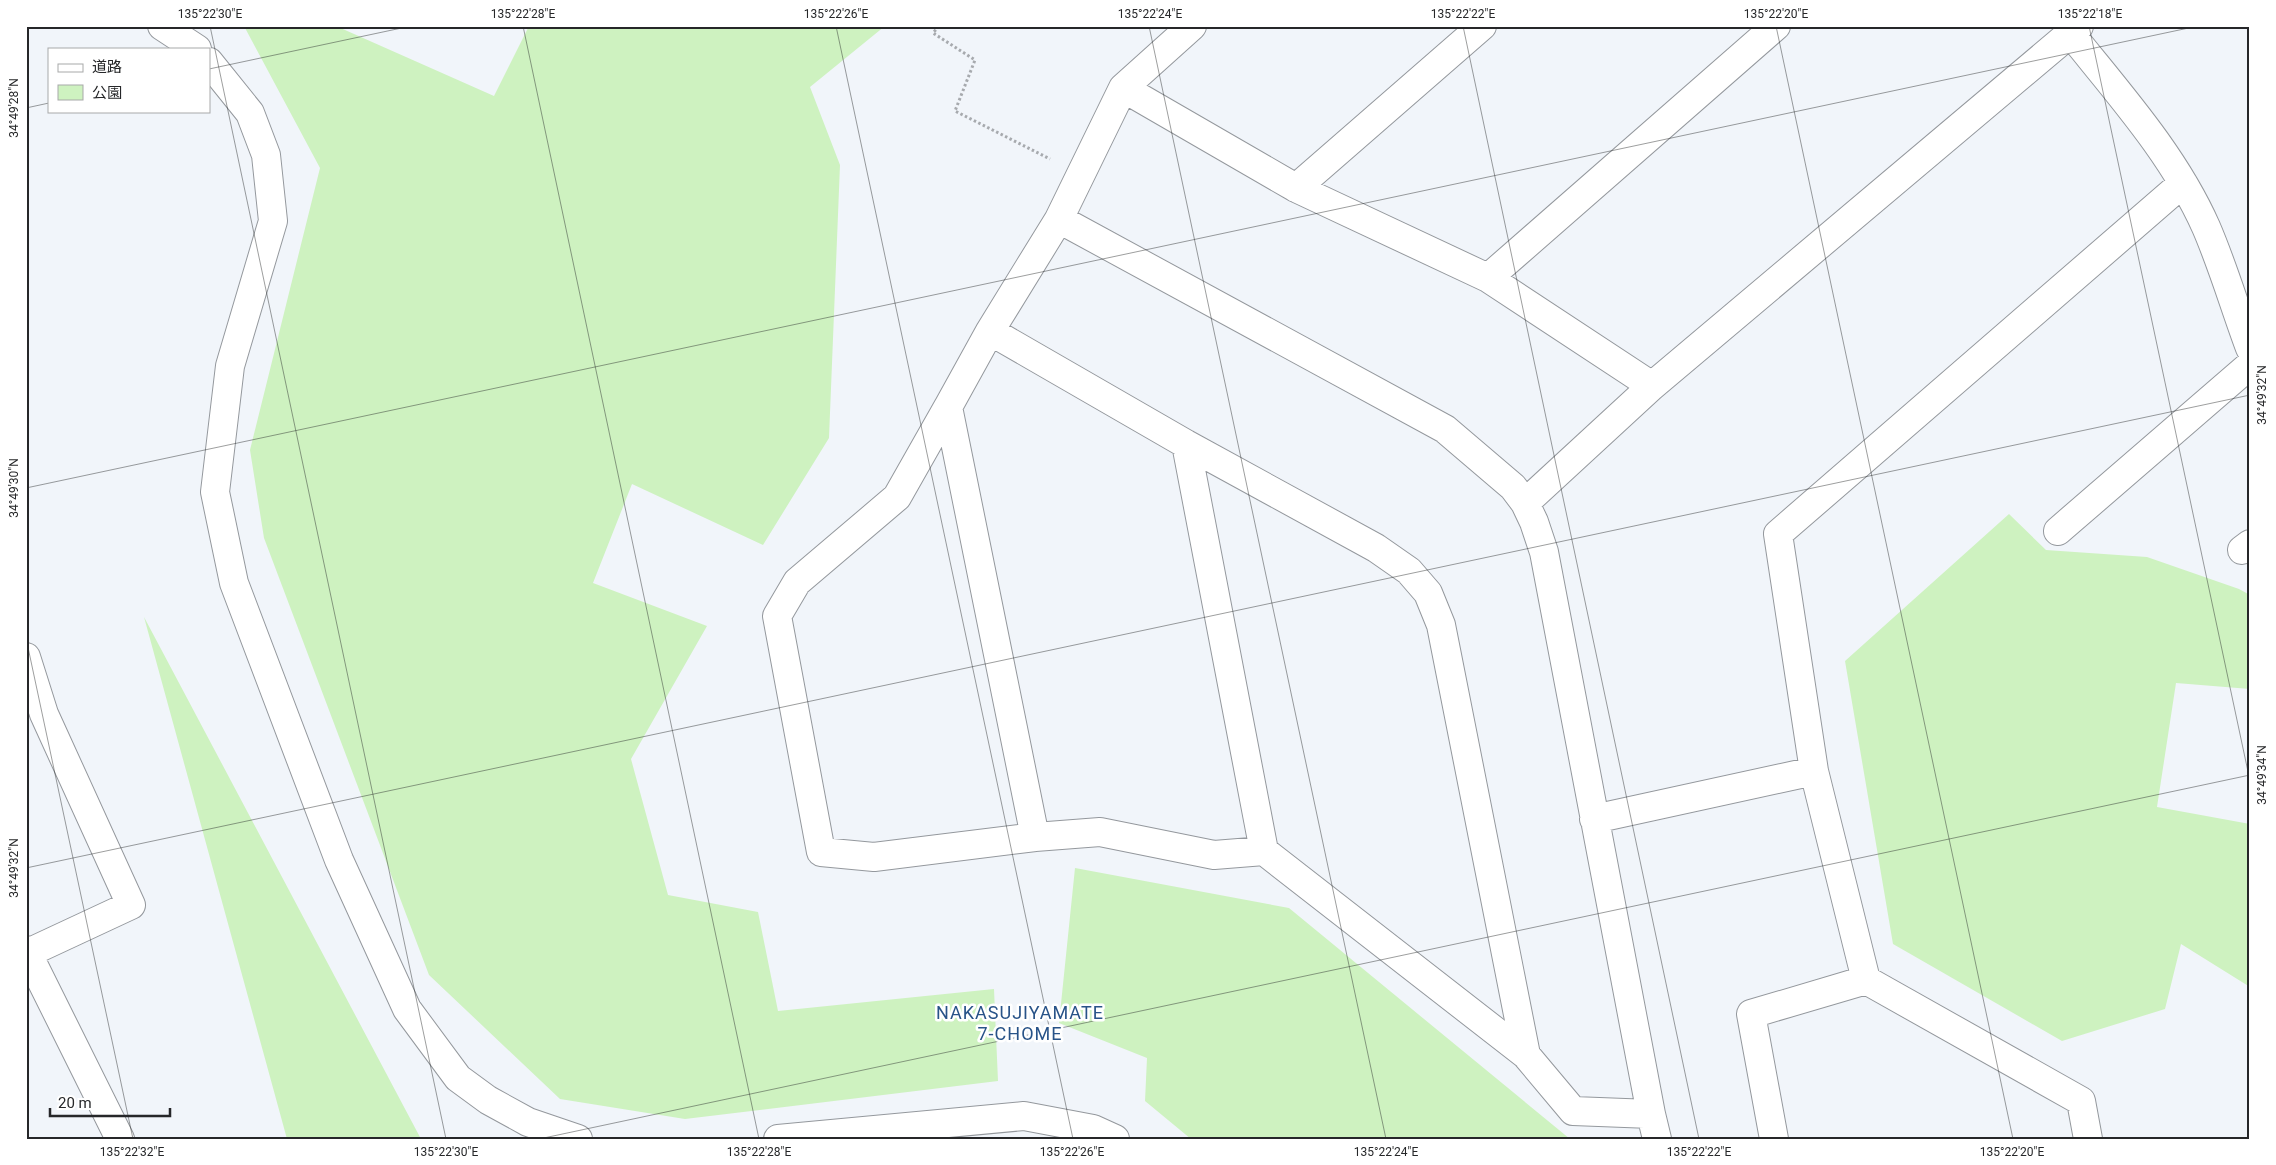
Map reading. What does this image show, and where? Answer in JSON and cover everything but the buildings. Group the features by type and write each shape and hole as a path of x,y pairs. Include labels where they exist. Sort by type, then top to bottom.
{"street":[{"path":"162,26 195,48"},
{"path":"1192,26 1123,88 1059,219 990,331 897,497 797,582 777,616 821,852 874,857 1036,837 1100,832 1214,855 1264,850"},
{"path":"1296,188 1482,26"},
{"path":"1488,278 1776,26"},
{"path":"1525,503 1652,386 2075,30 2183,183 2206,226 2250,348"},
{"path":"210,63 250,113 266,154 273,221 230,366 215,492 234,583 339,860 407,1010 458,1078 488,1100 528,1122 578,1139"},
{"path":"1123,88 1296,188 1488,278 1652,386"},
{"path":"1866,980 1814,771 1778,534 2183,183"},
{"path":"1059,219 1445,429 1512,486 1525,503 1534,522 1544,552 1654,1126 1573,1111 1526,1055 1264,850 1186,444"},
{"path":"990,331 1186,444 1376,548 1409,571 1428,594 1441,626 1526,1055"},
{"path":"2058,530 2250,365"},
{"path":"948,407 1036,837"},
{"path":"26,657 44,714 131,905 27,952 120,1139"},
{"path":"1594,819 1814,771"},
{"path":"1774,1139 1751,1014 1866,980 2081,1101 2088,1139"},
{"path":"778,1139 1024,1116 1093,1129 1114,1139"}],"path":[{"path":"939,26 933,33 975,60 955,111 1081,174"}],"green space":[{"path":"244,26 336,26 494,96 529,26 885,26 810,87 840,165 829,438 763,545 632,484 593,583 707,626 631,759 668,895 758,912 778,1011 994,989 998,1081 685,1119 560,1099 429,975 264,538 250,450 320,168"},
{"path":"2009,514 2046,550 2147,557 2239,589 2250,595 2250,689 2176,683 2157,807 2250,824 2250,987 2181,944 2165,1009 2062,1041 1893,944 1845,661"},
{"path":"144,617 421,1139 287,1139"},
{"path":"1075,868 1289,908 1570,1139 1191,1139 1145,1101 1147,1058 1059,1023"}],"district":[{"name":"NAKASUJIYAMATE 7-CHOME","path":"1020,1022"}]}
